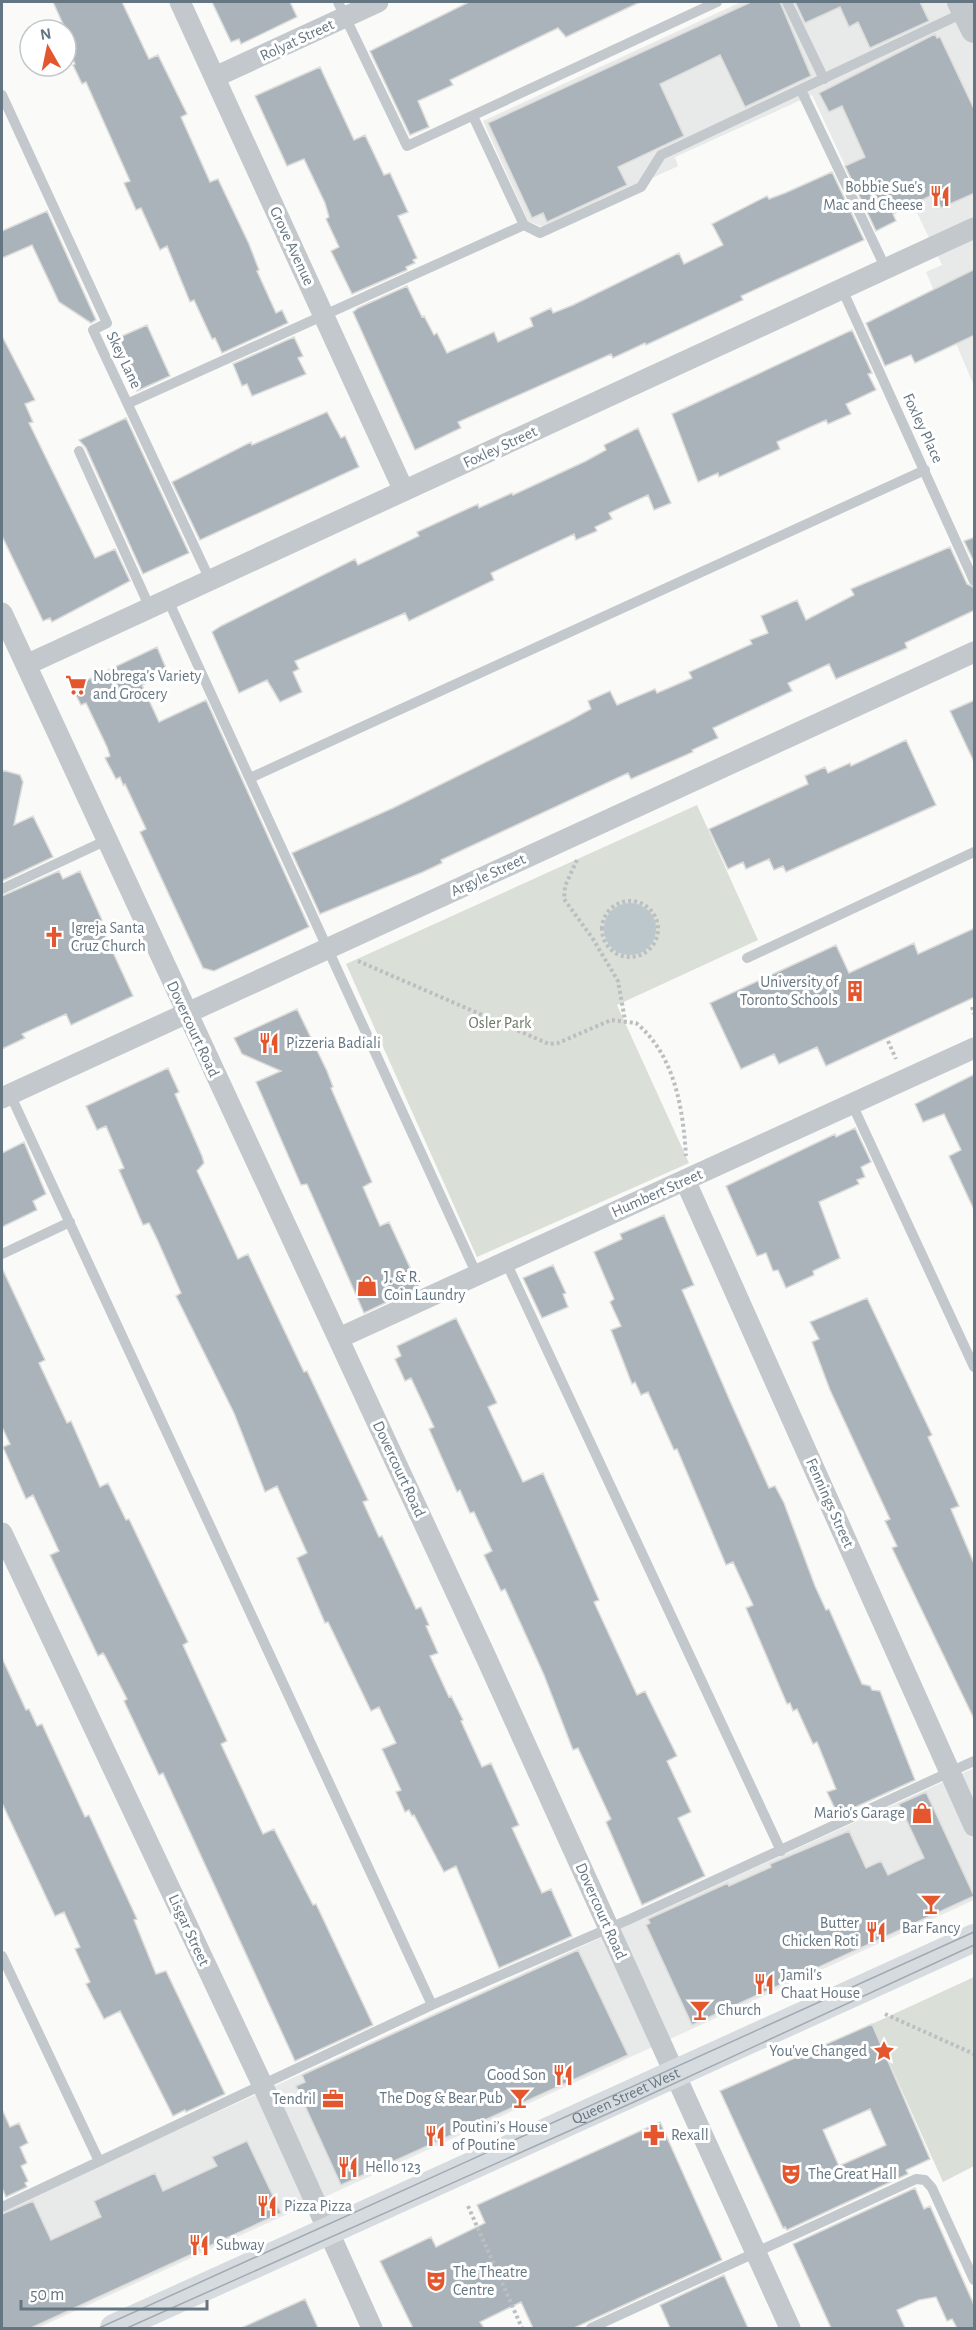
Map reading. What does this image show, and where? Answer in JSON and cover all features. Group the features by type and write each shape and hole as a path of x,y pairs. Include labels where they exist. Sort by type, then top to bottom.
{"main road":[{"name":"Queen Street West","path":"114,2328 975,1938"}],"street":[{"name":"Grove Avenue","path":"180,2 404,491"},
{"name":"Rolyat Street","path":"215,77 342,9 378,2"},
{"name":"Foxley Street","path":"26,665 975,228"},
{"name":"Dovercourt Road","path":"2,613 186,1014 339,1338 790,2328"},
{"name":"Argyle Street","path":"6,1096 975,652"},
{"name":"Humbert Street","path":"339,1338 506,1262 686,1171 852,1104 975,1048"},
{"name":"Fennings Street","path":"686,1171 975,1826"},
{"name":"Lisgar Street","path":"2,1533 263,2086 372,2328"}],"lane":[{"path":"342,9 407,146 717,2"},
{"path":"787,2 824,79"},
{"path":"473,116 524,225 540,233 641,187 661,155 967,14"},
{"path":"801,90 886,269"},
{"name":"Skey Lane","path":"2,95 107,323 93,330 210,580"},
{"path":"129,403 524,225"},
{"name":"Foxley Place","path":"842,289 975,581"},
{"path":"79,451 250,778 477,1275"},
{"path":"250,778 926,470"},
{"path":"2,889 106,840"},
{"path":"747,958 975,852"},
{"path":"6,1096 70,1222 432,2005"},
{"path":"852,1104 975,1367"},
{"path":"2,1254 70,1222"},
{"path":"506,1262 781,1851"},
{"path":"2,2207 432,2005 781,1851 975,1761"},
{"path":"2,1956 99,2162"},
{"path":"591,2328 916,2179 925,2180 932,2188 975,2280"}],"path":[{"path":"576,857 578,861 567,881 564,899 602,954 621,987 625,1020"},
{"path":"630,901 640,902 651,910 657,921 658,932 649,949 641,955 628,957 610,949 601,931 609,909 620,902 630,901"},
{"path":"602,954 610,949"},
{"path":"352,958 549,1044 558,1044 608,1021 625,1020 636,1023 650,1036 666,1063 683,1110 686,1171"},
{"path":"972,1007 975,1014"},
{"path":"888,1041 901,1070"},
{"path":"885,2013 975,2054"},
{"path":"468,2206 522,2328"}],"shaded area":[{"path":"741,2 974,2 974,386 926,272 942,265 891,158 850,176 812,95 675,157 678,166 545,228 528,221 483,121"},
{"path":"630,903 640,905 648,911 654,919 656,929 654,939 648,947 640,953 630,955 620,953 612,947 606,939 604,929 606,919 612,911 620,905"},
{"path":"974,1768 974,1900 38,2328 2,2328 2,2210"}],"green space":[{"name":"Osler Park","path":"697,805 758,940 617,1005 689,1163 477,1257 346,964"},
{"path":"974,1977 974,2166 943,2182 872,2024"}],"building":[{"path":"53,2 122,2 149,59 158,55 187,114 181,117 210,182 218,179 249,244 259,270 257,271 276,313 282,310 288,323 222,353 215,338 212,339 194,300 190,302 167,246 160,250 141,208 136,210 124,183 130,181 86,82 82,84 78,76 78,18 60,18"},
{"path":"212,2 290,2 297,17 241,44 239,39 231,42"},
{"path":"469,2 640,2 566,37 558,28 450,80 453,85 418,101 429,127 410,135 370,51"},
{"path":"751,2 780,2 811,76 745,107 720,55 660,84 684,136 618,167 627,185 547,222 543,213 532,218 488,123"},
{"path":"795,2 920,2 929,21 870,48 858,22 849,27 840,7 805,23"},
{"path":"935,34 937,38 940,37 975,111 975,193 941,208 934,194 893,214 896,221 876,231 845,166 865,157 842,106 829,112 819,93"},
{"path":"320,67 354,140 365,135 384,175 390,173 408,212 398,216 417,258 413,260 415,263 406,267 407,270 352,294 331,251 339,247 326,219 329,217 325,203 304,159 287,166 255,96"},
{"path":"832,172 864,240 741,296 743,300 646,345 645,343 613,358 611,354 458,422 461,428 415,450 353,312 358,308 407,286 422,317 424,316 434,335 437,333 447,353 494,332 498,342 533,326 530,318 551,308 553,313 573,305 679,253 684,264 723,245 712,224 767,196 769,199"},
{"path":"47,211 96,320 91,323 59,302 32,245 2,258 2,231"},
{"path":"975,269 975,335 915,363 911,355 885,366 866,323"},
{"path":"147,325 170,376 137,391 113,340"},
{"path":"852,330 872,373 868,374 876,390 846,404 851,414 828,424 826,420 777,442 780,449 719,477 718,473 698,482 672,414"},
{"path":"2,336 35,400 25,404 33,422 29,423 95,558 115,549 130,581 52,622 50,618 43,621 2,536"},
{"path":"294,337 303,356 298,358 306,374 252,396 247,384 242,386 233,364"},
{"path":"327,412 341,438 345,436 359,467 200,540 172,482 251,442 252,445"},
{"path":"126,418 189,553 143,574 86,448 79,440"},
{"path":"638,428 671,503 654,510 648,495 609,513 612,519 595,527 597,531 576,540 574,534 491,573 494,580 409,621 405,613 295,661 299,669 293,672 302,692 280,702 267,680 239,693 212,632 221,626 355,559 358,565 419,536 417,532 478,504 479,508 512,493 513,495 586,461 606,450 604,445"},
{"path":"975,537 975,564 964,541"},
{"path":"950,547 967,584 975,588 975,610 905,643 907,648 836,679 829,664 788,683 792,691 713,728 718,738 692,750 693,752 631,779 628,773 441,860 442,863 423,872 320,914 292,853 393,808 569,721 591,709 588,701 610,691 617,705 655,689 657,693 692,678 689,672 752,644 750,640 768,633 761,616 797,600 806,620 854,595 851,589"},
{"path":"157,647 168,673 142,685 159,722 206,700 309,927 214,971 203,968 140,832 146,829 125,784 123,785 120,777 116,779 105,758 110,756 107,747 86,703 81,705 72,687"},
{"path":"975,700 975,764 950,711"},
{"path":"906,740 936,805 786,872 783,866 774,870 769,859 746,869 743,862 728,869 709,829 808,784 805,776 825,767 828,773 850,763 851,766"},
{"path":"2,770 20,775 23,782 14,825 33,816 53,857 2,881"},
{"name":"Igreja Santa Cruz Church","path":"59,871 63,879 80,871 102,920 99,922 133,996 71,1025 66,1014 22,1034 25,1038 2,1049 2,896"},
{"name":"University of Toronto Schools","path":"975,928 975,997 826,1066 817,1047 779,1064 774,1054 741,1069 710,1003 836,945 849,973 914,943 918,954"},
{"path":"297,1009 327,1071 333,1087 331,1088 372,1182 363,1187 380,1226 389,1222 419,1287 364,1313 307,1184 301,1185 256,1082 281,1071 242,1054 234,1038"},
{"path":"168,1068 179,1092 175,1094 204,1163 197,1171 238,1259 248,1254 304,1372 307,1371 368,1500 363,1502 379,1537 382,1536 416,1609 421,1607 429,1625 426,1626 438,1653 430,1656 449,1697 451,1696 463,1720 461,1721 482,1767 491,1763 519,1825 512,1828 542,1893 551,1889 572,1936 499,1968 456,1866 444,1872 414,1815 412,1816 409,1810 405,1812 396,1792 401,1790 382,1749 396,1743 379,1707 371,1711 328,1622 325,1623 297,1558 307,1553 277,1486 265,1492 234,1413 176,1296 181,1293 157,1239 149,1223 143,1225 119,1170 124,1168 106,1126 97,1130 86,1106"},
{"path":"975,1074 975,1212 949,1156 961,1150 944,1114 923,1122 915,1104"},
{"path":"855,1128 871,1162 861,1167 865,1177 857,1180 859,1184 819,1202 840,1258 813,1271 814,1275 786,1288 778,1270 773,1271 766,1253 757,1256 726,1186 835,1134 836,1137"},
{"path":"24,1142 46,1194 33,1201 37,1210 2,1227 2,1153"},
{"path":"664,1215 694,1285 682,1290 730,1401 769,1488 775,1486 784,1503 815,1586 826,1610 829,1609 862,1684 870,1686 872,1690 880,1691 915,1780 838,1815 827,1792 836,1789 817,1742 813,1744 797,1709 793,1711 790,1703 787,1704 746,1608 753,1605 733,1562 726,1565 677,1449 674,1450 648,1392 641,1395 635,1382 632,1384 611,1330 621,1326 610,1302 614,1299 594,1252 622,1239 620,1234"},
{"path":"553,1265 566,1293 563,1294 568,1307 542,1318 523,1278"},
{"path":"2,1268 45,1360 39,1363 67,1423 71,1421 100,1487 108,1483 126,1520 129,1519 188,1642 183,1645 227,1741 221,1744 263,1834 274,1829 313,1905 316,1904 373,2025 295,2061 163,1773 159,1775 124,1701 127,1699 103,1653 98,1656 50,1555 59,1551 33,1495 26,1499 3,1447 10,1444 2,1427"},
{"path":"867,1298 932,1435 928,1437 959,1506 951,1509 975,1566 975,1721 892,1548 897,1546 885,1521 890,1519 830,1390 812,1342 819,1339 810,1322"},
{"path":"456,1318 497,1403 488,1407 523,1482 543,1473 599,1600 594,1602 637,1695 645,1691 677,1756 667,1761 691,1812 678,1818 705,1876 642,1905 606,1822 611,1819 578,1748 573,1750 544,1675 505,1589 501,1591 484,1555 492,1551 474,1512 470,1513 460,1490 457,1492 429,1429 434,1427 411,1378 405,1381 395,1359 401,1356 397,1346"},
{"path":"2,1658 26,1710 29,1709 37,1726 42,1724 85,1817 89,1815 137,1919 134,1920 156,1974 166,1971 225,2094 186,2112 185,2110 173,2116 120,2011 104,2019 86,1984 90,1982 75,1949 80,1947 64,1912 55,1916 2,1803"},
{"path":"926,1792 974,1896 692,2025 646,1925 650,1923 648,1919 728,1883 729,1886 771,1867 770,1864 849,1831 866,1868 881,1861 888,1875 924,1858 899,1804"},
{"path":"578,1950 628,2055 341,2185 296,2086 305,2082 302,2075"},
{"path":"872,2024 930,2159 906,2170 908,2174 787,2230 783,2228 720,2091","holes":["870,2109 886,2145 839,2166 823,2130"]},
{"path":"2,2109 10,2127 19,2123 28,2143 20,2147 27,2163 21,2166 28,2181 25,2183 27,2187 6,2197 2,2188"},
{"path":"660,2122 722,2260 574,2328 533,2328 521,2302 480,2322 484,2328 413,2328 380,2261 431,2237 436,2247 485,2223 477,2205"},
{"path":"247,2141 281,2213 31,2328 2,2328 2,2214 33,2201 51,2240 101,2217 94,2201 155,2173 163,2191 217,2166 212,2157"},
{"path":"915,2188 924,2209 930,2206 975,2307 975,2328 957,2328 952,2319 947,2321 936,2297 919,2300 897,2310 905,2328 831,2328 793,2244"},
{"path":"724,2275 748,2328 670,2328 660,2305"},
{"path":"305,2299 318,2328 241,2328"}],"tram line":[{"path":"99,2328 974,1932"},
{"path":"127,2328 634,2102 974,1945"}],"place":[{"name":"Bobbie Sue's Mac and Cheese","path":"940,196"},
{"name":"Nobrega's Variety and Grocery","path":"76,685"},
{"name":"Igreja Santa Cruz Church","path":"54,937"},
{"name":"University of Toronto Schools","path":"855,991"},
{"name":"Pizzeria Badiali","path":"269,1043"},
{"name":"J. & R. Coin Laundry","path":"367,1286"},
{"name":"Mario's Garage","path":"922,1813"},
{"name":"Bar Fancy","path":"931,1904"},
{"name":"Butter Chicken Roti","path":"876,1932"},
{"name":"Jamil's Chaat House","path":"764,1984"},
{"name":"Church","path":"700,2010"},
{"name":"You've Changed","path":"884,2051"},
{"name":"Good Son","path":"563,2075"},
{"name":"The Dog & Bear Pub","path":"520,2098"},
{"name":"Tendril","path":"333,2099"},
{"name":"Rexall","path":"654,2135"},
{"name":"Poutini’s House of Poutine","path":"435,2136"},
{"name":"Hello 123","path":"348,2167"},
{"name":"The Great Hall","path":"791,2174"},
{"name":"Pizza Pizza","path":"267,2206"},
{"name":"Subway","path":"199,2245"},
{"name":"The Theatre Centre","path":"436,2281"}]}
